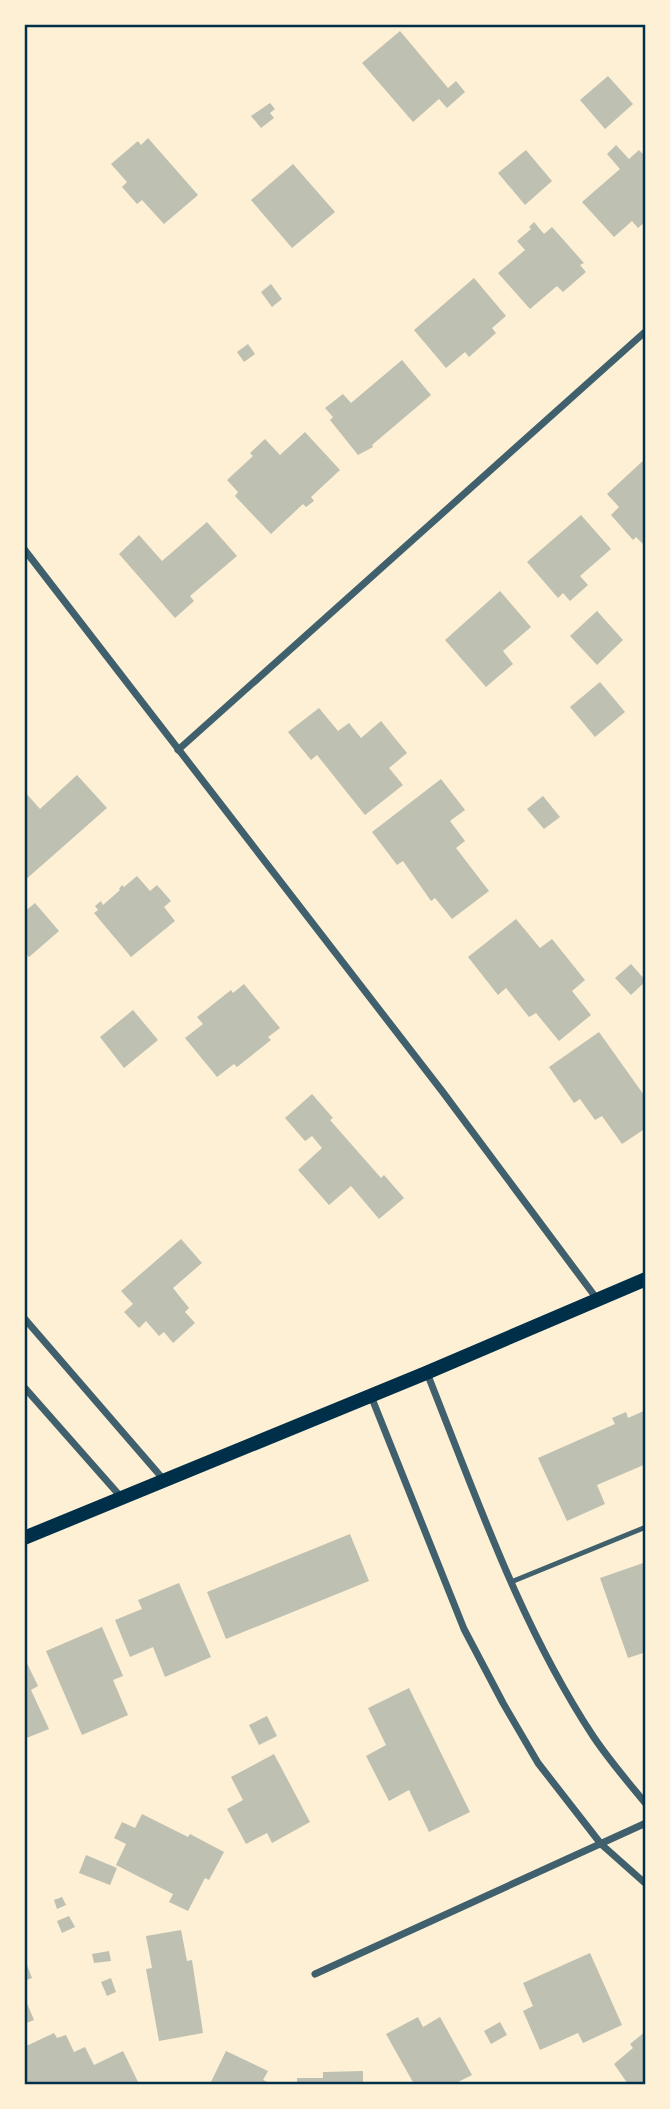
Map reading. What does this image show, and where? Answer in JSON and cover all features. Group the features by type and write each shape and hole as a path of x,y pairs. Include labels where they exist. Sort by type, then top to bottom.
{"main road":[{"path":"24,1538 426,1373 646,1279"}],"street":[{"path":"178,750 646,331"},
{"path":"24,549 442,1091 597,1300"},
{"path":"24,1318 164,1481"},
{"path":"426,1373 511,1582 558,1678 594,1737 646,1804"},
{"path":"24,1387 122,1498"},
{"path":"370,1396 464,1629 503,1703 538,1763 601,1844 646,1884"},
{"path":"315,1974 646,1823"}],"lane":[{"path":"511,1582 646,1527"}],"building":[{"path":"400,31 448,88 456,81 465,92 447,108 439,99 413,122 362,63"},
{"path":"608,76 633,104 605,129 580,100"},
{"path":"270,103 275,109 270,113 274,118 261,128 251,116"},
{"path":"148,138 198,195 164,224 142,200 137,204 122,187 127,182 111,164 138,141 141,145"},
{"path":"616,145 629,159 639,150 646,157 646,221 638,228 632,221 614,237 582,202 620,169 607,154"},
{"path":"526,150 552,181 525,205 498,173"},
{"path":"293,164 335,212 292,248 251,200"},
{"path":"534,222 544,234 552,227 584,263 580,265 586,272 563,292 557,286 530,309 498,273 525,250 517,241 531,229 529,227"},
{"path":"474,278 506,316 492,328 496,333 469,357 465,352 446,368 414,330"},
{"path":"271,284 282,299 272,307 261,292"},
{"path":"248,344 255,354 244,362 237,352"},
{"path":"402,360 431,395 372,445 373,447 358,455 330,420 333,417 325,408 343,394 351,403"},
{"path":"305,432 340,470 311,497 314,501 306,507 303,504 271,534 235,496 238,492 227,480 253,456 250,453 265,439 280,455"},
{"path":"646,458 646,542 643,544 636,537 633,540 611,515 619,507 607,494"},
{"path":"581,515 611,549 580,576 588,585 570,601 563,593 558,598 527,562"},
{"path":"207,522 237,556 190,596 194,601 175,618 119,554 139,535 162,561"},
{"path":"500,591 531,627 503,651 513,664 486,687 445,640"},
{"path":"597,611 623,640 597,665 570,636"},
{"path":"600,682 625,712 595,737 570,707"},
{"path":"319,708 338,731 349,723 361,738 381,721 407,753 389,768 403,785 365,815 317,755 311,760 288,732"},
{"path":"77,775 107,808 24,881 24,791 40,809"},
{"path":"441,779 465,810 450,821 465,841 456,848 489,891 452,919 435,898 431,901 403,861 397,865 372,832"},
{"path":"543,796 560,817 544,829 527,809"},
{"path":"137,876 150,891 157,885 171,901 164,907 175,921 131,957 94,913 98,910 95,906 101,901 103,905 122,885 124,887"},
{"path":"35,903 59,931 29,957 24,952 24,912"},
{"path":"516,919 540,948 552,939 585,980 572,991 591,1015 559,1041 536,1013 529,1017 506,988 498,995 468,957"},
{"path":"631,964 646,981 631,995 615,978"},
{"path":"244,984 280,1028 268,1037 271,1040 237,1067 234,1064 217,1077 185,1038 203,1024 197,1017 231,990 233,993"},
{"path":"133,1010 158,1040 124,1068 100,1037"},
{"path":"599,1032 646,1098 646,1128 622,1144 602,1116 595,1120 580,1099 574,1103 549,1067"},
{"path":"312,1094 333,1118 330,1120 381,1178 384,1175 404,1198 379,1219 351,1186 329,1205 298,1170 322,1148 312,1136 305,1141 285,1118"},
{"path":"181,1239 202,1263 173,1288 189,1308 185,1312 195,1323 173,1343 164,1332 159,1336 146,1321 139,1328 124,1312 133,1304 121,1291"},
{"path":"646,1410 646,1464 597,1485 605,1504 567,1521 538,1458 615,1424 612,1418 626,1412 628,1418"},
{"path":"350,1534 369,1581 226,1639 207,1592"},
{"path":"646,1562 646,1652 628,1658 600,1578"},
{"path":"179,1583 211,1657 165,1677 153,1647 130,1657 115,1620 142,1609 138,1600"},
{"path":"102,1627 123,1676 113,1680 128,1715 82,1735 46,1651"},
{"path":"24,1657 38,1686 31,1690 49,1729 24,1739"},
{"path":"409,1688 470,1812 429,1832 409,1790 389,1801 366,1756 386,1745 368,1708"},
{"path":"267,1716 277,1736 259,1745 249,1725"},
{"path":"274,1754 310,1822 272,1843 267,1833 246,1844 227,1809 243,1800 231,1777"},
{"path":"142,1814 224,1852 209,1880 205,1878 188,1911 169,1902 173,1894 116,1865 126,1844 114,1838 122,1822 135,1828"},
{"path":"86,1855 117,1868 110,1885 79,1873"},
{"path":"62,1897 66,1905 57,1909 54,1900"},
{"path":"69,1916 75,1927 62,1933 57,1921"},
{"path":"181,1930 187,1961 192,1960 203,2033 159,2041 146,1969 152,1968 146,1936"},
{"path":"109,1951 111,1961 94,1963 92,1954"},
{"path":"590,1953 622,2025 583,2043 578,2033 540,2050 523,2011 533,2006 523,1983"},
{"path":"24,1957 32,1978 24,1981"},
{"path":"111,1978 116,1992 107,1996 101,1982"},
{"path":"24,1996 34,2020 24,2024"},
{"path":"418,2017 423,2027 440,2017 472,2075 454,2084 414,2084 386,2034"},
{"path":"500,2022 507,2035 491,2044 484,2031"},
{"path":"646,2031 646,2084 628,2084 614,2064 633,2048 630,2044"},
{"path":"54,2033 57,2038 66,2035 74,2052 85,2047 94,2065 123,2051 139,2084 24,2084 24,2060 27,2059 24,2047"},
{"path":"226,2051 268,2071 263,2080 272,2084 210,2084"},
{"path":"363,2071 363,2084 297,2084 297,2078 323,2078 323,2072"}]}
